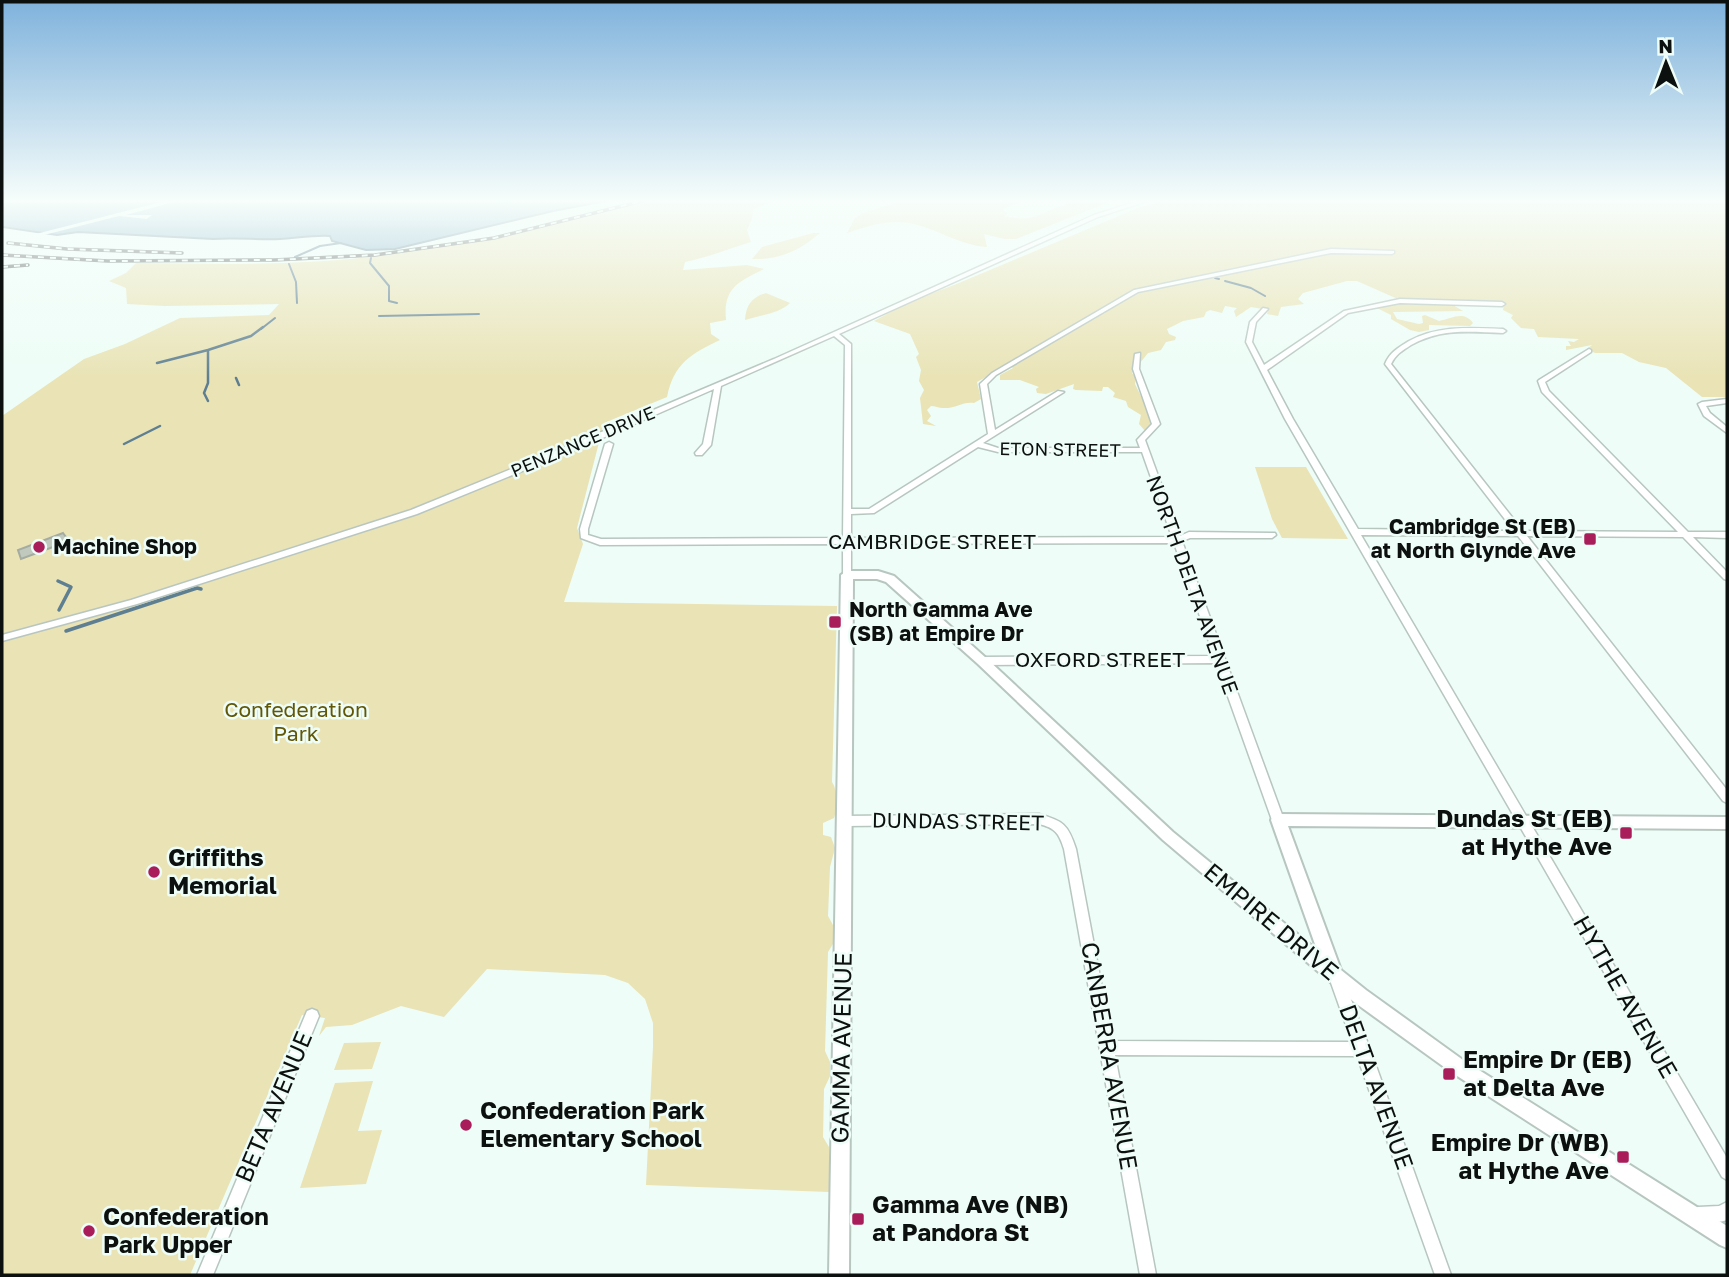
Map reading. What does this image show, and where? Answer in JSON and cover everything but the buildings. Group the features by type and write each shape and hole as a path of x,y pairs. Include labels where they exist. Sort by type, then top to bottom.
{"street":[{"name":"PENZANCE DRIVE","path":"2,638 160,594 414,512 718,385 998,260"},
{"path":"992,435 983,384 994,374 1136,291 1289,260"},
{"path":"1263,369 1346,313 1356,310 1400,301 1502,304"},
{"name":"HYTHE AVENUE","path":"1265,309 1253,322 1248,342 1354,533 1727,1172"},
{"path":"1503,331 1446,330 1421,335 1392,354 1388,364 1727,798"},
{"path":"834,333 848,344 848,575"},
{"path":"1589,351 1541,381 1546,392 1727,577"},
{"name":"NORTH DELTA AVENUE","path":"1138,354 1136,369 1156,424 1141,440 1144,450 1278,820"},
{"path":"699,453 707,444 718,385"},
{"path":"849,512 871,511 1060,392"},
{"path":"1727,401 1702,404 1707,414 1727,431"},
{"name":"CAMBRIDGE STREET","path":"609,444 584,536 590,540 610,543 1176,540 1189,535 1272,535"},
{"name":"ETON STREET","path":"977,444 998,450 1144,450"},
{"path":"1354,533 1727,535"},
{"name":"EMPIRE DRIVE","path":"848,575 878,575 890,579 982,661 1168,836 1336,977 1407,1032 1727,1238"},
{"name":"GAMMA AVENUE","path":"839,1275 848,575"},
{"name":"OXFORD STREET","path":"982,661 1218,659"},
{"name":"DUNDAS STREET","path":"844,821 1039,819 1056,824 1066,837"},
{"path":"1278,820 1727,823"},
{"name":"DELTA AVENUE","path":"1278,820 1443,1275"},
{"name":"CANBERRA AVENUE","path":"1066,837 1085,921 1148,1275"},
{"name":"BETA AVENUE","path":"205,1275 312,1016"},
{"path":"1108,1048 1363,1049"},
{"path":"1690,1214 1721,1214 1727,1210"}],"green space":[{"name":"Confederation Park","path":"342,260 694,260 685,262 683,270 747,265 764,269 734,287 727,300 726,320 710,323 711,334 720,340 685,361 674,376 667,397 604,423 577,528 583,544 564,602 837,606 832,782 837,804 834,818 823,823 823,835 831,837 835,848 830,867 828,916 833,925 833,944 828,952 825,1051 830,1062 830,1076 824,1089 823,1137 829,1147 829,1192 646,1185 653,1023 645,999 628,983 605,975 487,969 444,1017 401,1006 352,1025 326,1027 319,1036 325,1018 302,1015 190,1275 2,1275 2,416 84,359 125,344 180,318 269,315 279,304 127,304 126,288 109,281 126,273 136,263 224,264"},
{"path":"1015,260 1727,260 1727,397 1702,397 1666,368 1639,362 1622,353 1595,353 1587,349 1592,345 1566,350 1566,346 1571,346 1568,341 1579,339 1538,337 1534,329 1521,328 1511,318 1513,315 1503,310 1504,302 1400,300 1357,281 1347,281 1303,293 1298,299 1304,304 1281,307 1278,316 1267,314 1268,310 1251,307 1236,317 1234,311 1237,308 1225,306 1222,313 1210,310 1204,317 1183,321 1167,329 1169,334 1176,337 1175,340 1166,342 1161,350 1148,353 1132,373 1154,423 1146,432 1139,424 1141,415 1128,407 1126,401 1113,397 1115,393 1108,387 1103,387 1102,391 1076,390 1073,389 1074,384 1046,394 1037,393 1036,389 1039,387 1020,380 1000,380 1000,375 1013,368 1007,365 977,382 981,399 947,408 931,406 927,410 931,416 927,421 936,426 923,424 920,398 924,390 919,381 921,370 916,357 919,354 910,334 874,321 911,301"},
{"path":"766,293 790,303 775,312 745,320 751,302"},
{"path":"1406,303 1453,305 1463,311 1393,312 1397,319 1419,324 1423,323 1422,316 1425,315 1439,321 1461,316 1473,323 1470,326 1429,325 1429,330 1419,332 1410,330 1377,308"},
{"path":"1255,467 1306,467 1348,539 1282,538 1272,519"},
{"path":"381,1042 372,1069 334,1070 344,1043"},
{"path":"373,1081 358,1131 382,1130 366,1184 300,1188 335,1083"}],"waterway":[{"path":"371,260 370,263 389,286 389,301 397,303"},
{"path":"289,264 296,282 297,303"},
{"path":"1215,278 1219,279"},
{"path":"1225,281 1251,288 1265,296"},
{"path":"379,316 479,314"},
{"path":"261,329 275,318"},
{"path":"208,350 251,336 263,327"},
{"path":"157,363 208,350"},
{"path":"208,350 208,383 204,393 208,401"},
{"path":"236,378 239,385"},
{"path":"124,444 160,426"},
{"path":"58,581 71,587 59,610"},
{"path":"66,631 197,588 201,589"}],"railway":[{"path":"83,260 282,260"},
{"path":"2,267 28,265"}],"place":[{"name":"Cambridge St (EB) at North Glynde Ave","path":"1590,539"},
{"name":"Machine Shop","path":"39,547"},
{"name":"North Gamma Ave (SB) at Empire Dr","path":"835,622"},
{"name":"Dundas St (EB) at Hythe Ave","path":"1626,833"},
{"name":"Griffiths Memorial","path":"154,872"},
{"name":"Empire Dr (EB) at Delta Ave","path":"1449,1074"},
{"name":"Confederation Park Elementary School","path":"466,1125"},
{"name":"Empire Dr (WB) at Hythe Ave","path":"1623,1157"},
{"name":"Gamma Ave (NB) at Pandora St","path":"858,1219"},
{"name":"Confederation Park Upper","path":"89,1231"}]}
